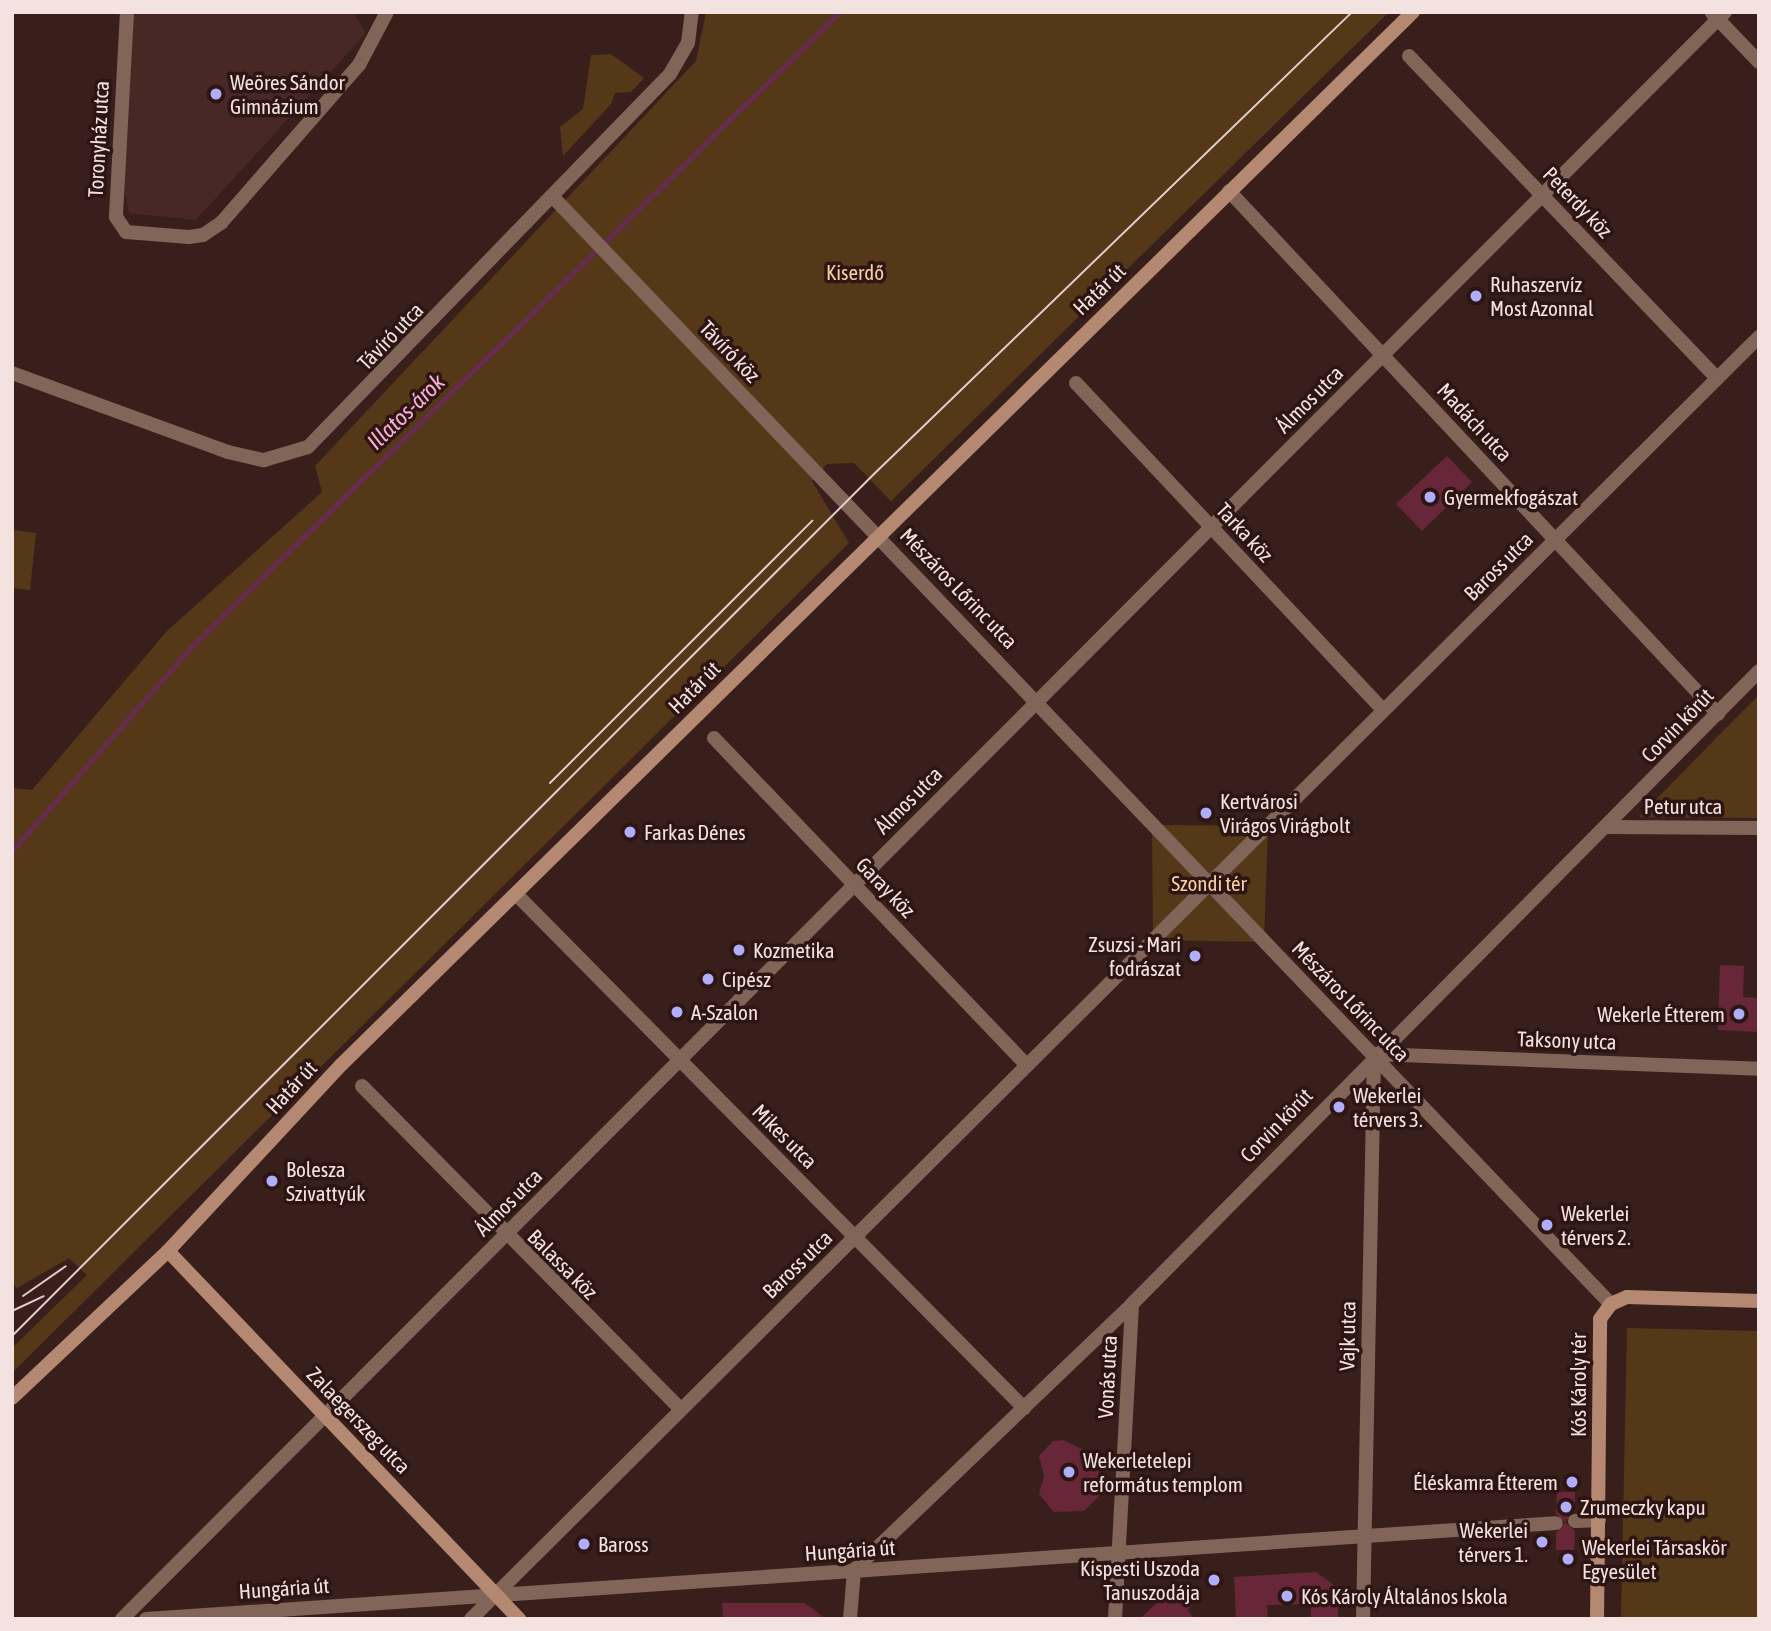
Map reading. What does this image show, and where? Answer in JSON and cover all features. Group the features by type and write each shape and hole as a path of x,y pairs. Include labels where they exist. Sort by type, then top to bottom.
{"main road":[{"name":"Határ út","path":"12,1398 168,1251 341,1065 1413,12"},
{"name":"Zalaegerszeg utca","path":"168,1251 519,1619"},
{"path":"1611,1304 1627,1297 1759,1301"},
{"name":"Kós Károly tér","path":"1597,1619 1600,1319 1611,1304"}],"street":[{"name":"Toronyház utca","path":"127,12 116,217 126,232 189,237 203,235 221,223 359,65 387,12"},
{"name":"Távíró utca","path":"12,373 228,452 264,460 293,455 328,432 670,74 688,43 692,12"},
{"path":"1718,15 1759,62"},
{"name":"Álmos utca","path":"122,1619 1383,355 1718,15"},
{"name":"Peterdy köz","path":"1409,56 1717,378"},
{"name":"Madách utca","path":"1229,191 1718,714"},
{"name":"Távíró köz","path":"552,196 878,535"},
{"name":"Baross utca","path":"471,1619 680,1408 1759,337"},
{"name":"Tarka köz","path":"1076,383 1383,710"},
{"name":"Mészáros Lőrinc utca","path":"878,535 1611,1304"},
{"name":"Corvin körút","path":"854,1570 1132,1304 1374,1054 1606,827 1759,671"},
{"name":"Garay köz","path":"715,738 1027,1066"},
{"name":"Petur utca","path":"1606,827 1759,828"},
{"name":"Mikes utca","path":"516,894 1024,1408"},
{"name":"Taksony utca","path":"1374,1054 1759,1069"},
{"name":"Vajk utca","path":"1363,1619 1374,1054"},
{"name":"Balassa köz","path":"362,1086 504,1235 680,1408"},
{"name":"Vonás utca","path":"1115,1619 1132,1304"},
{"path":"1575,1521 1599,1520"},
{"name":"Hungária út","path":"146,1619 1556,1523"},
{"path":"850,1619 854,1570"}],"shaded area":[{"name":"Weöres Sándor Gimnázium","path":"127,12 353,12 366,33 196,220 129,213 117,154"}],"green space":[{"name":"Kiserdő","path":"706,12 1389,12 891,501 854,463 827,464 812,481 849,543 12,1373 12,1348 87,1275 69,1258 17,1288 12,1283 12,788 32,790 167,631 322,492 315,466 696,61"},
{"path":"611,54 644,78 631,92 615,93 611,104 563,156 560,127 583,109 591,55"},
{"path":"14,530 36,533 30,590 12,588"},
{"path":"1759,695 1759,818 1639,817 1730,724"},
{"name":"Szondi tér","path":"1152,825 1268,826 1264,942 1153,940"},
{"path":"1627,1328 1759,1331 1759,1619 1621,1619"}],"building":[{"name":"Gyermekfogászat","path":"1447,456 1472,482 1422,531 1396,504"},
{"name":"Wekerle Étterem","path":"1720,965 1744,966 1743,997 1759,998 1759,1032 1718,1030"},
{"name":"Wekerletelepi református templom","path":"1063,1440 1084,1450 1098,1468 1100,1495 1084,1511 1054,1512 1039,1494 1044,1476 1039,1456 1053,1441"},
{"path":"1557,1492 1575,1492 1575,1511 1565,1522 1556,1514"},
{"path":"1565,1522 1575,1531 1574,1550 1556,1550 1556,1533"},
{"name":"Kós Károly Általános Iskola","path":"1316,1572 1338,1588 1338,1619 1311,1619 1311,1604 1267,1605 1268,1619 1236,1619 1234,1577"},
{"path":"1174,1586 1193,1605 1187,1610 1195,1619 1140,1619"},
{"path":"722,1603 805,1603 826,1619 723,1619"}],"waterway":[{"name":"Illatos-árok","path":"12,851 191,647 840,12"}],"tram line":[{"path":"12,1336 874,474 1352,12"},
{"path":"550,783 812,521"},
{"path":"23,1296 66,1266"},
{"path":"12,1311 44,1296"}],"place":[{"name":"Weöres Sándor Gimnázium","path":"216,94"},
{"name":"Ruhaszervíz Most Azonnal","path":"1476,296"},
{"name":"Gyermekfogászat","path":"1430,497"},
{"name":"Kertvárosi Virágos Virágbolt","path":"1206,813"},
{"name":"Farkas Dénes","path":"630,832"},
{"name":"Kozmetika","path":"739,950"},
{"name":"Zsuzsi - Mari fodrászat","path":"1195,956"},
{"name":"Cipész","path":"708,979"},
{"name":"A-Szalon","path":"677,1012"},
{"name":"Wekerle Étterem","path":"1739,1014"},
{"name":"Wekerlei térvers 3.","path":"1339,1107"},
{"name":"Bolesza Szivattyúk","path":"272,1181"},
{"name":"Wekerlei térvers 2.","path":"1547,1225"},
{"name":"Wekerletelepi református templom","path":"1069,1472"},
{"name":"Éléskamra Étterem","path":"1572,1482"},
{"name":"Zrumeczky kapu","path":"1566,1507"},
{"name":"Wekerlei térvers 1.","path":"1542,1542"},
{"name":"Baross","path":"584,1544"},
{"name":"Wekerlei Társaskör Egyesület","path":"1568,1559"},
{"name":"Kispesti Uszoda Tanuszodája","path":"1214,1580"},
{"name":"Kós Károly Általános Iskola","path":"1287,1596"}]}
